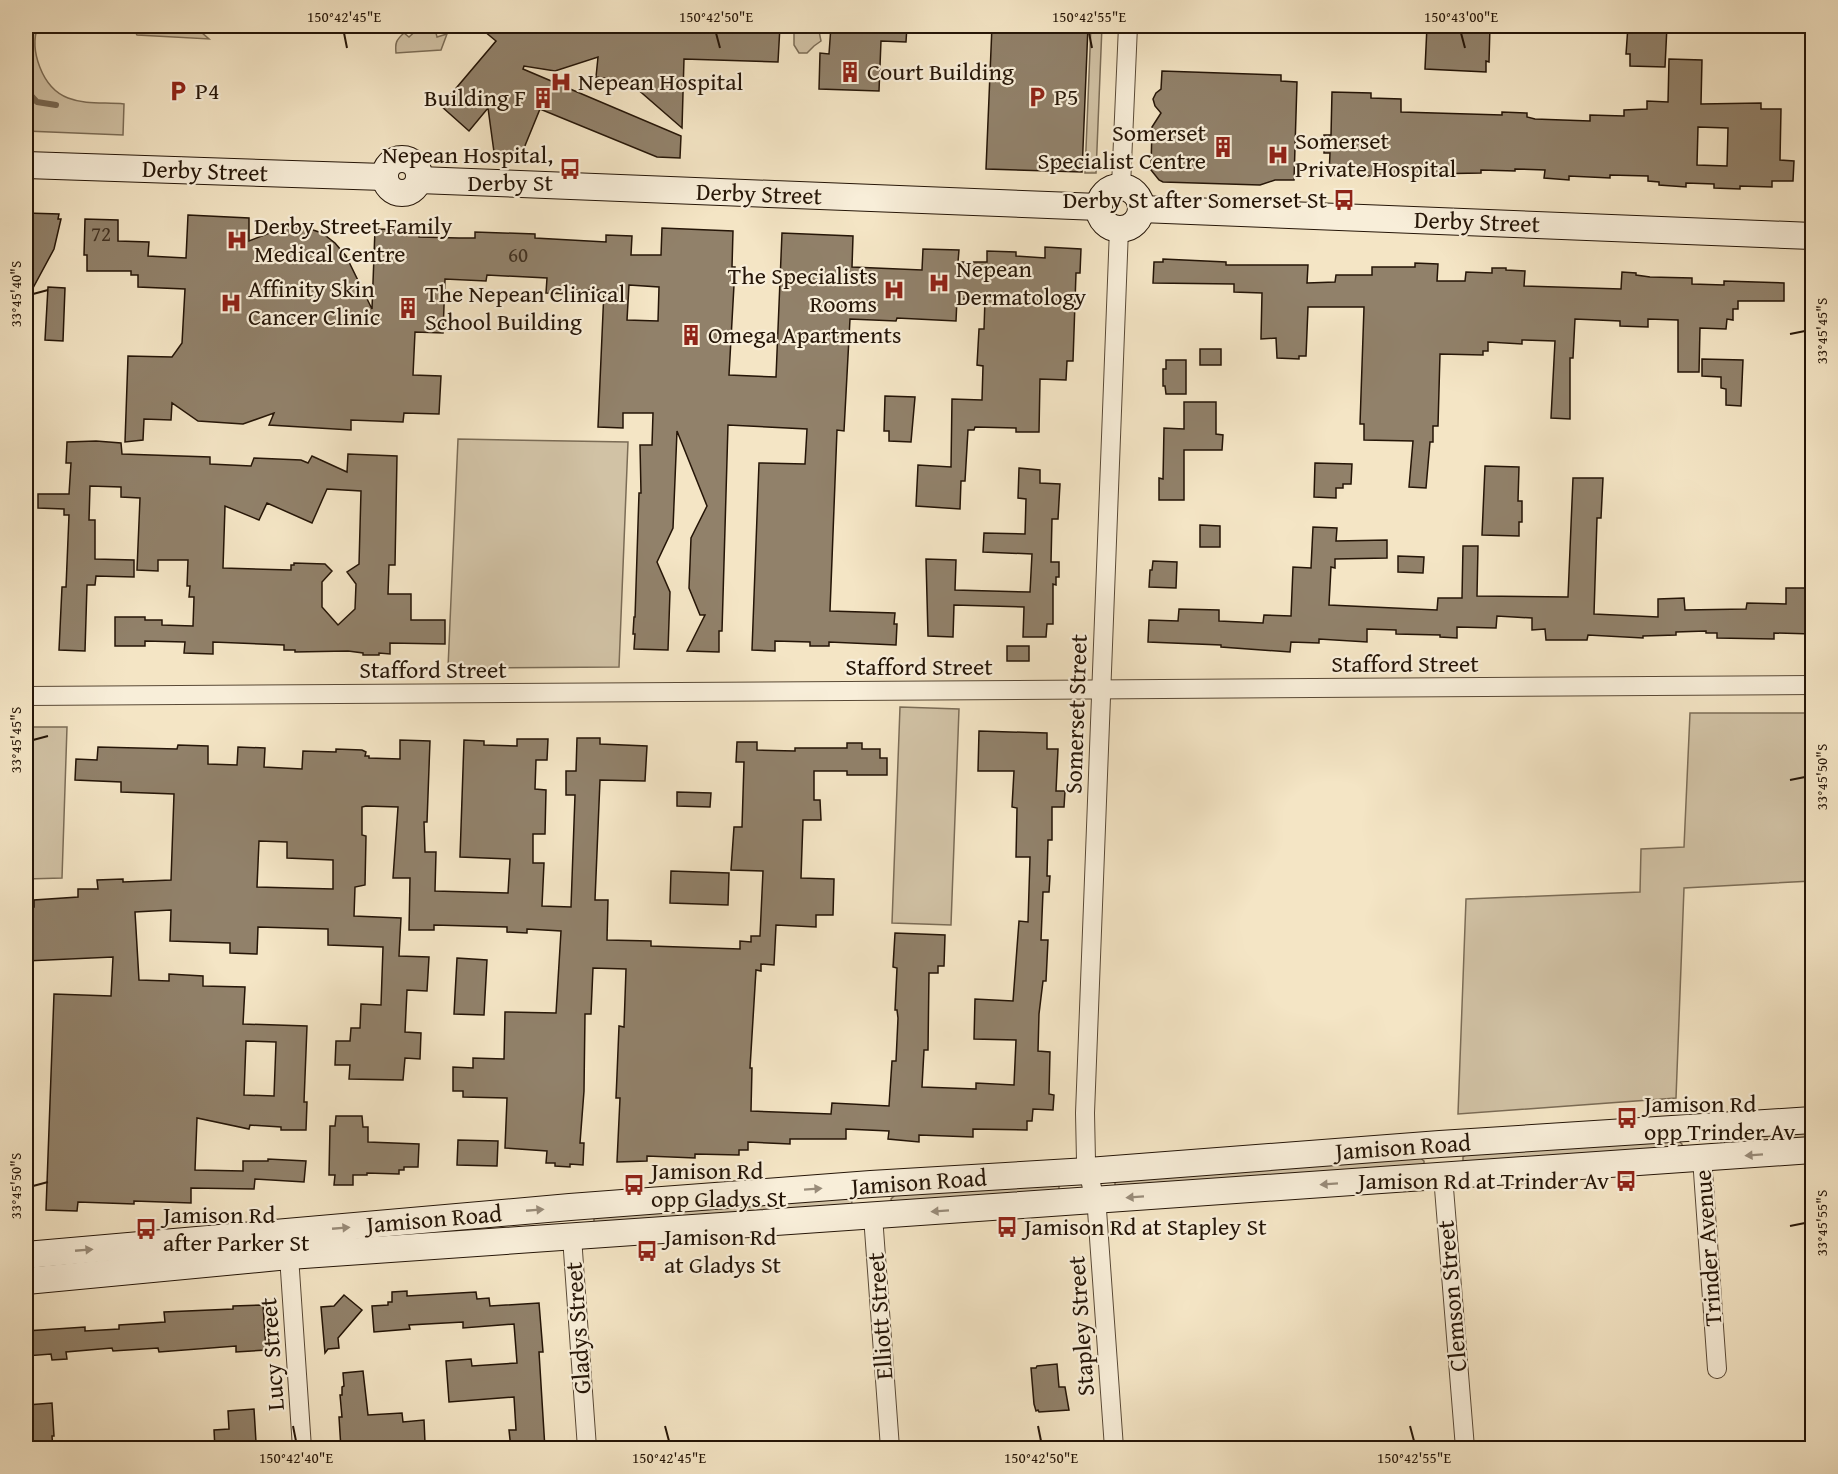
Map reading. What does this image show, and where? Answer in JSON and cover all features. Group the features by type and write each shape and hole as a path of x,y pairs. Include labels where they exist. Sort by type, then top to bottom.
{"main road":[{"name":"Derby Street","path":"26,165 384,177 390,163 404,159 415,164 419,180 1099,207"},
{"path":"1121,186 1136,193 1141,203 1140,216 1131,226 1119,229 1106,224 1099,207 1103,194 1114,187 1121,186"},
{"name":"Derby Street","path":"1141,209 1812,236"},
{"name":"Jamison Road","path":"26,1281 570,1207 1440,1144 1812,1120"},
{"name":"Trinder Avenue","path":"1700,1128 1702,1158"},
{"name":"Clemson Street","path":"1440,1144 1443,1176"},
{"name":"Jamison Road","path":"26,1255 288,1244 572,1237 1812,1150"},
{"name":"Elliott Street","path":"871,1184 873,1216"},
{"name":"Gladys Street","path":"570,1207 572,1237"}],"street":[{"path":"1121,186 1128,26"},
{"name":"Somerset Street","path":"1096,1200 1088,1171 1085,1113 1119,229"},
{"name":"Stafford Street","path":"26,696 1812,686"},
{"name":"Trinder Avenue","path":"1702,1158 1717,1369"},
{"name":"Clemson Street","path":"1443,1176 1464,1449"},
{"name":"Stapley Street","path":"1096,1200 1114,1449"},
{"name":"Elliott Street","path":"873,1216 890,1449"},
{"name":"Gladys Street","path":"572,1237 587,1449"},
{"name":"Lucy Street","path":"288,1244 302,1449"}],"shaded area":[{"path":"26,26 38,26 35,46 40,67 51,86 59,93 82,102 124,104 123,135 26,131"},
{"path":"132,26 194,26 209,39 137,35"},
{"path":"421,26 427,26 436,33 437,37 447,34 441,50 396,53 399,38 404,33 409,37"},
{"path":"794,26 818,26 821,41 807,53 799,53 794,45"},
{"path":"1091,26 1102,26 1096,173 1085,173"},
{"path":"458,439 628,442 619,667 448,668"},
{"path":"900,707 959,709 951,925 892,923"},
{"path":"1690,713 1812,713 1812,881 1684,888 1676,1098 1458,1114 1466,899 1640,892 1641,849 1684,847"},
{"path":"26,727 67,727 62,878 26,879"},
{"path":"1812,1129 1812,1146 1721,1146 1721,1140 1728,1135"},
{"path":"1675,1138 1682,1144 1682,1151 1463,1165 1463,1157 1470,1152"},
{"path":"1418,1156 1424,1161 1424,1169 1115,1189 1115,1181"},
{"path":"1052,1182 1059,1186 1059,1193 892,1204 891,1199 897,1193"},
{"path":"845,1198 852,1201 851,1210 594,1225 594,1219 601,1214"}],"building":[{"path":"478,26 578,26 581,30 595,26 780,26 778,62 684,59 682,128 628,81 596,77 598,57 555,71 524,66 523,69 681,136 680,158 657,157 540,109 522,153 494,152 488,108 469,131 441,106 496,41"},
{"path":"831,26 907,26 906,42 881,41 879,91 819,89 820,53 829,54"},
{"name":"P5","path":"992,26 1088,26 1082,172 986,169"},
{"path":"1427,26 1490,26 1489,62 1486,61 1486,72 1425,69"},
{"path":"1628,26 1667,26 1665,67 1630,66 1630,54 1626,54"},
{"path":"1669,59 1702,60 1701,104 1761,103 1761,109 1781,109 1780,160 1794,161 1793,181 1772,181 1772,187 1740,186 1740,189 1714,188 1714,184 1686,183 1686,187 1659,185 1659,182 1648,181 1648,176 1610,175 1610,178 1569,176 1569,180 1544,178 1545,170 1481,170 1481,173 1427,174 1426,177 1329,175 1330,153 1324,153 1324,135 1331,135 1332,92 1371,93 1371,98 1401,99 1401,112 1502,115 1502,112 1527,113 1527,117 1535,119 1590,121 1590,115 1624,116 1624,110 1647,109 1647,101 1668,102","holes":["1698,127 1728,128 1727,166 1697,165"]},
{"name":"Somerset Specialist Centre","path":"1162,71 1281,75 1281,81 1297,82 1294,180 1275,180 1260,185 1159,180 1151,170 1152,127 1161,113 1153,99 1161,89"},
{"path":"26,213 59,214 58,219 61,219 54,249 26,301"},
{"path":"188,215 249,218 249,241 285,227 304,227 322,233 346,256 372,309 375,229 419,230 419,237 475,238 475,232 535,234 535,238 606,242 606,235 632,236 631,255 661,255 662,228 733,231 732,267 735,267 729,375 776,377 782,233 853,236 852,267 922,270 923,249 959,250 958,262 987,262 987,251 1016,252 1016,256 1045,258 1045,247 1081,249 1080,273 1076,273 1073,361 1067,361 1066,380 1040,379 1039,432 1016,432 1016,428 975,427 974,430 968,430 965,481 961,481 960,509 916,506 918,465 951,467 952,399 982,400 983,366 977,365 979,329 984,329 985,299 957,299 956,321 897,318 896,321 850,319 844,431 837,430 830,611 895,613 896,645 829,642 829,646 810,646 810,642 775,641 775,651 752,650 759,463 805,464 807,429 728,425 722,631 719,631 719,652 687,651 705,615 700,615 689,588 691,538 707,506 677,431 673,528 657,562 670,592 668,650 634,649 639,493 641,493 640,445 652,445 653,413 623,413 623,428 598,427 604,290 571,290 571,294 546,293 547,278 487,275 486,281 445,279 443,333 415,332 413,375 441,376 439,414 404,413 403,422 351,420 351,430 269,425 274,413 243,424 198,421 172,403 171,420 144,419 143,440 125,442 128,356 172,357 182,343 185,289 138,287 138,275 131,275 131,271 87,271 87,255 84,255 85,219 118,220 118,241 149,242 148,256 186,258","holes":["629,285 659,287 658,321 627,320"]},
{"path":"1163,259 1226,262 1226,265 1308,265 1307,283 1335,282 1336,275 1372,275 1372,267 1415,267 1415,263 1438,264 1437,281 1465,281 1466,272 1492,273 1492,268 1506,268 1506,270 1525,271 1524,286 1621,289 1622,272 1650,277 1692,278 1692,284 1724,285 1724,281 1784,283 1784,301 1738,301 1738,309 1733,309 1733,320 1727,319 1726,329 1700,328 1699,372 1678,372 1678,320 1648,319 1648,327 1620,326 1620,321 1575,319 1573,358 1570,358 1570,419 1551,418 1555,341 1522,340 1522,344 1488,342 1488,351 1483,351 1483,355 1440,354 1438,426 1433,426 1426,488 1409,487 1413,441 1364,440 1364,424 1360,424 1364,307 1308,307 1306,356 1299,356 1299,359 1277,358 1276,338 1261,339 1262,293 1234,292 1234,284 1153,283 1154,262 1163,262"},
{"path":"48,287 65,288 63,341 45,340"},
{"path":"1200,349 1221,349 1221,365 1200,365"},
{"path":"1702,359 1743,360 1741,406 1726,405 1726,389 1721,388 1721,377 1702,376"},
{"path":"1166,360 1186,360 1186,394 1166,394 1165,386 1163,386 1163,369 1166,369"},
{"path":"885,396 915,397 911,442 889,441 889,431 884,431"},
{"path":"1184,402 1216,402 1216,434 1223,435 1222,450 1184,450 1184,500 1159,500 1159,478 1163,479 1164,428 1184,429"},
{"path":"67,442 121,443 122,454 210,457 210,464 251,466 254,458 301,460 308,463 312,456 347,472 348,454 397,456 395,565 389,565 388,594 411,594 411,620 445,620 445,644 390,643 390,654 379,653 379,655 363,655 363,653 348,651 295,652 295,650 284,650 284,645 213,642 213,654 184,653 185,642 145,641 145,646 115,646 115,617 145,617 145,620 162,620 162,625 193,626 194,597 189,597 190,586 187,586 188,560 158,560 158,571 137,570 140,498 121,497 121,487 90,486 89,520 95,520 95,559 134,560 134,577 96,576 95,585 87,585 85,651 59,650 62,587 66,587 69,515 64,515 64,509 38,508 38,494 69,494 71,463 66,463","holes":["327,489 361,491 359,564 347,572 356,584 355,609 338,625 322,607 322,582 332,571 325,564 294,563 291,565 291,570 223,568 225,506 259,520 267,503 312,523"]},
{"path":"1315,463 1352,464 1351,484 1343,484 1343,488 1336,488 1336,498 1314,497"},
{"path":"1485,466 1519,467 1518,501 1522,501 1522,522 1519,522 1519,536 1482,535"},
{"path":"1019,468 1040,470 1040,483 1060,484 1058,519 1052,519 1051,562 1059,562 1059,577 1056,577 1056,585 1053,584 1053,624 1047,624 1046,637 1023,637 1024,607 954,605 953,637 928,636 926,559 956,560 955,590 1030,592 1032,554 983,552 984,533 1025,534 1026,499 1018,498"},
{"path":"1573,478 1603,478 1601,518 1597,518 1594,614 1658,617 1658,599 1684,598 1685,610 1746,609 1747,603 1786,604 1786,588 1812,588 1812,634 1774,633 1774,639 1717,638 1717,633 1706,633 1706,631 1676,632 1676,635 1643,636 1643,638 1588,635 1587,640 1546,640 1545,629 1532,630 1532,618 1497,616 1496,628 1457,627 1457,638 1440,637 1440,635 1396,634 1396,630 1367,629 1367,642 1319,639 1319,643 1291,642 1290,652 1221,647 1221,645 1148,642 1149,620 1178,621 1179,609 1219,610 1219,621 1263,623 1264,615 1291,616 1293,567 1311,568 1313,527 1337,528 1336,541 1387,540 1387,558 1335,559 1335,568 1331,567 1329,605 1437,610 1438,598 1462,598 1463,546 1478,546 1477,596 1568,597"},
{"path":"1200,525 1220,526 1220,547 1200,547"},
{"path":"1398,556 1424,557 1423,573 1398,572"},
{"path":"1153,561 1177,562 1176,588 1149,587"},
{"path":"1007,646 1029,646 1029,661 1007,661"},
{"path":"979,731 1047,733 1047,749 1058,749 1056,791 1065,791 1064,807 1052,807 1052,840 1048,840 1049,892 1043,892 1041,940 1048,940 1046,981 1043,981 1039,1014 1038,1051 1050,1052 1049,1094 1054,1095 1053,1110 1033,1109 1032,1121 1027,1121 1027,1130 973,1129 973,1137 919,1135 919,1142 888,1139 889,1131 846,1129 846,1139 790,1139 790,1144 748,1142 748,1150 739,1150 739,1155 695,1154 695,1158 647,1156 647,1161 617,1162 620,1098 616,1098 619,1026 624,1027 626,969 593,968 591,1014 585,1014 584,1091 580,1143 584,1143 583,1165 555,1166 555,1163 546,1163 547,1151 505,1148 507,1098 463,1097 463,1091 453,1091 453,1067 473,1068 473,1058 504,1059 505,1012 556,1013 561,931 527,929 527,933 507,932 507,927 434,925 434,930 409,930 410,878 393,878 398,807 366,806 362,807 362,835 366,836 365,885 355,887 354,916 401,918 399,956 429,957 427,991 407,990 405,1032 421,1033 420,1059 405,1058 403,1080 349,1079 350,1065 335,1065 336,1041 350,1041 351,1028 360,1028 361,1004 381,1005 383,947 328,945 328,929 258,927 257,954 230,953 230,943 170,941 171,910 135,912 139,980 169,981 169,974 203,976 203,986 245,987 243,1024 307,1026 304,1102 307,1102 306,1130 281,1130 281,1127 250,1125 249,1129 197,1118 195,1170 243,1171 243,1161 268,1161 268,1159 306,1161 304,1182 255,1179 254,1189 191,1188 191,1203 78,1202 77,1211 46,1210 54,994 111,996 113,957 26,961 26,907 34,907 34,900 78,897 78,889 98,889 97,880 123,879 123,882 171,880 174,794 121,792 121,782 75,780 76,759 97,760 98,747 177,749 178,745 208,746 208,764 237,765 238,747 265,748 264,767 302,769 303,751 362,750 369,758 400,759 400,740 430,741 427,822 424,822 425,852 436,852 435,891 508,893 510,859 460,857 464,740 484,741 484,745 517,746 517,739 548,739 547,760 536,760 535,789 546,790 545,834 533,834 533,863 544,863 542,906 571,907 575,795 566,795 566,771 576,771 577,738 600,738 600,744 647,746 645,781 600,780 595,900 608,900 607,940 651,941 651,946 740,949 740,941 751,942 751,936 760,936 763,871 731,870 734,827 742,827 744,762 736,762 737,742 757,742 757,750 795,751 795,748 847,748 847,743 862,743 862,749 880,749 880,758 887,758 887,775 847,775 847,771 814,771 814,800 820,800 821,820 803,820 801,878 834,879 833,915 816,915 816,927 776,925 774,965 761,964 761,971 756,970 750,1068 752,1068 751,1111 831,1114 832,1103 889,1106 892,1061 896,1061 898,1018 897,1010 895,1010 897,968 893,967 895,933 945,935 944,966 938,966 938,973 929,973 928,1050 924,1050 922,1087 976,1089 976,1083 1014,1085 1016,1040 974,1039 975,999 1013,1001 1019,921 1028,922 1030,857 1016,857 1017,808 1012,807 1014,771 978,771","holes":["259,841 287,842 287,858 333,860 333,889 257,887","246,1041 276,1042 274,1096 244,1095"]},
{"path":"677,792 711,793 710,807 677,806"},
{"path":"671,871 729,873 728,905 670,903"},
{"path":"457,958 487,960 484,1015 454,1014"},
{"path":"336,1116 362,1116 363,1127 368,1127 368,1142 419,1144 418,1167 404,1167 404,1170 399,1170 399,1174 353,1175 353,1185 334,1185 335,1175 329,1175 330,1126 335,1126"},
{"path":"458,1140 498,1141 497,1166 457,1165"},
{"path":"407,1291 407,1296 476,1292 477,1299 489,1298 490,1306 539,1303 543,1352 539,1352 545,1449 511,1449 509,1430 516,1430 514,1397 449,1402 446,1361 471,1359 472,1366 517,1363 514,1324 463,1328 463,1322 409,1325 410,1329 374,1332 372,1306 388,1305 388,1302 392,1302 392,1292"},
{"path":"344,1295 362,1310 338,1338 339,1348 328,1349 325,1353 321,1307 334,1306"},
{"path":"263,1305 266,1350 236,1352 236,1346 159,1352 158,1348 113,1351 112,1348 66,1352 67,1359 52,1360 51,1354 26,1356 26,1331 85,1327 85,1331 119,1329 119,1325 165,1322 164,1312 233,1309 233,1306"},
{"path":"1057,1364 1059,1387 1065,1387 1069,1410 1036,1411 1031,1368"},
{"path":"363,1371 368,1415 402,1413 403,1422 424,1420 425,1443 341,1449 339,1417 342,1417 340,1395 342,1395 344,1386 343,1373"},
{"path":"52,1403 53,1449 30,1449 27,1405"},
{"path":"254,1409 256,1442 243,1443 243,1449 215,1449 214,1430 229,1429 228,1411"}],"waterway":[{"path":"26,90 37,102 56,105"}],"place":[{"name":"Court Building","path":"850,72"},
{"name":"Nepean Hospital","path":"561,82"},
{"name":"P4","path":"178,91"},
{"name":"P5","path":"1037,97"},
{"name":"Building F","path":"543,98"},
{"name":"Somerset Specialist Centre","path":"1223,147"},
{"name":"Somerset Private Hospital","path":"1278,155"},
{"name":"Nepean Hospital, Derby St","path":"570,169"},
{"name":"Derby St after Somerset St","path":"1344,200"},
{"name":"Derby Street Family Medical Centre","path":"237,240"},
{"name":"Nepean Dermatology","path":"939,283"},
{"name":"The Specialists Rooms","path":"894,290"},
{"name":"Affinity Skin Cancer Clinic","path":"231,303"},
{"name":"The Nepean Clinical School Building","path":"408,308"},
{"name":"Omega Apartments","path":"691,335"},
{"name":"Jamison Rd opp Trinder Av","path":"1627,1118"},
{"name":"Jamison Rd at Trinder Av","path":"1626,1181"},
{"name":"Jamison Rd opp Gladys St","path":"634,1185"},
{"name":"Jamison Rd at Stapley St","path":"1007,1227"},
{"name":"Jamison Rd after Parker St","path":"146,1229"},
{"name":"Jamison Rd at Gladys St","path":"647,1251"}]}
